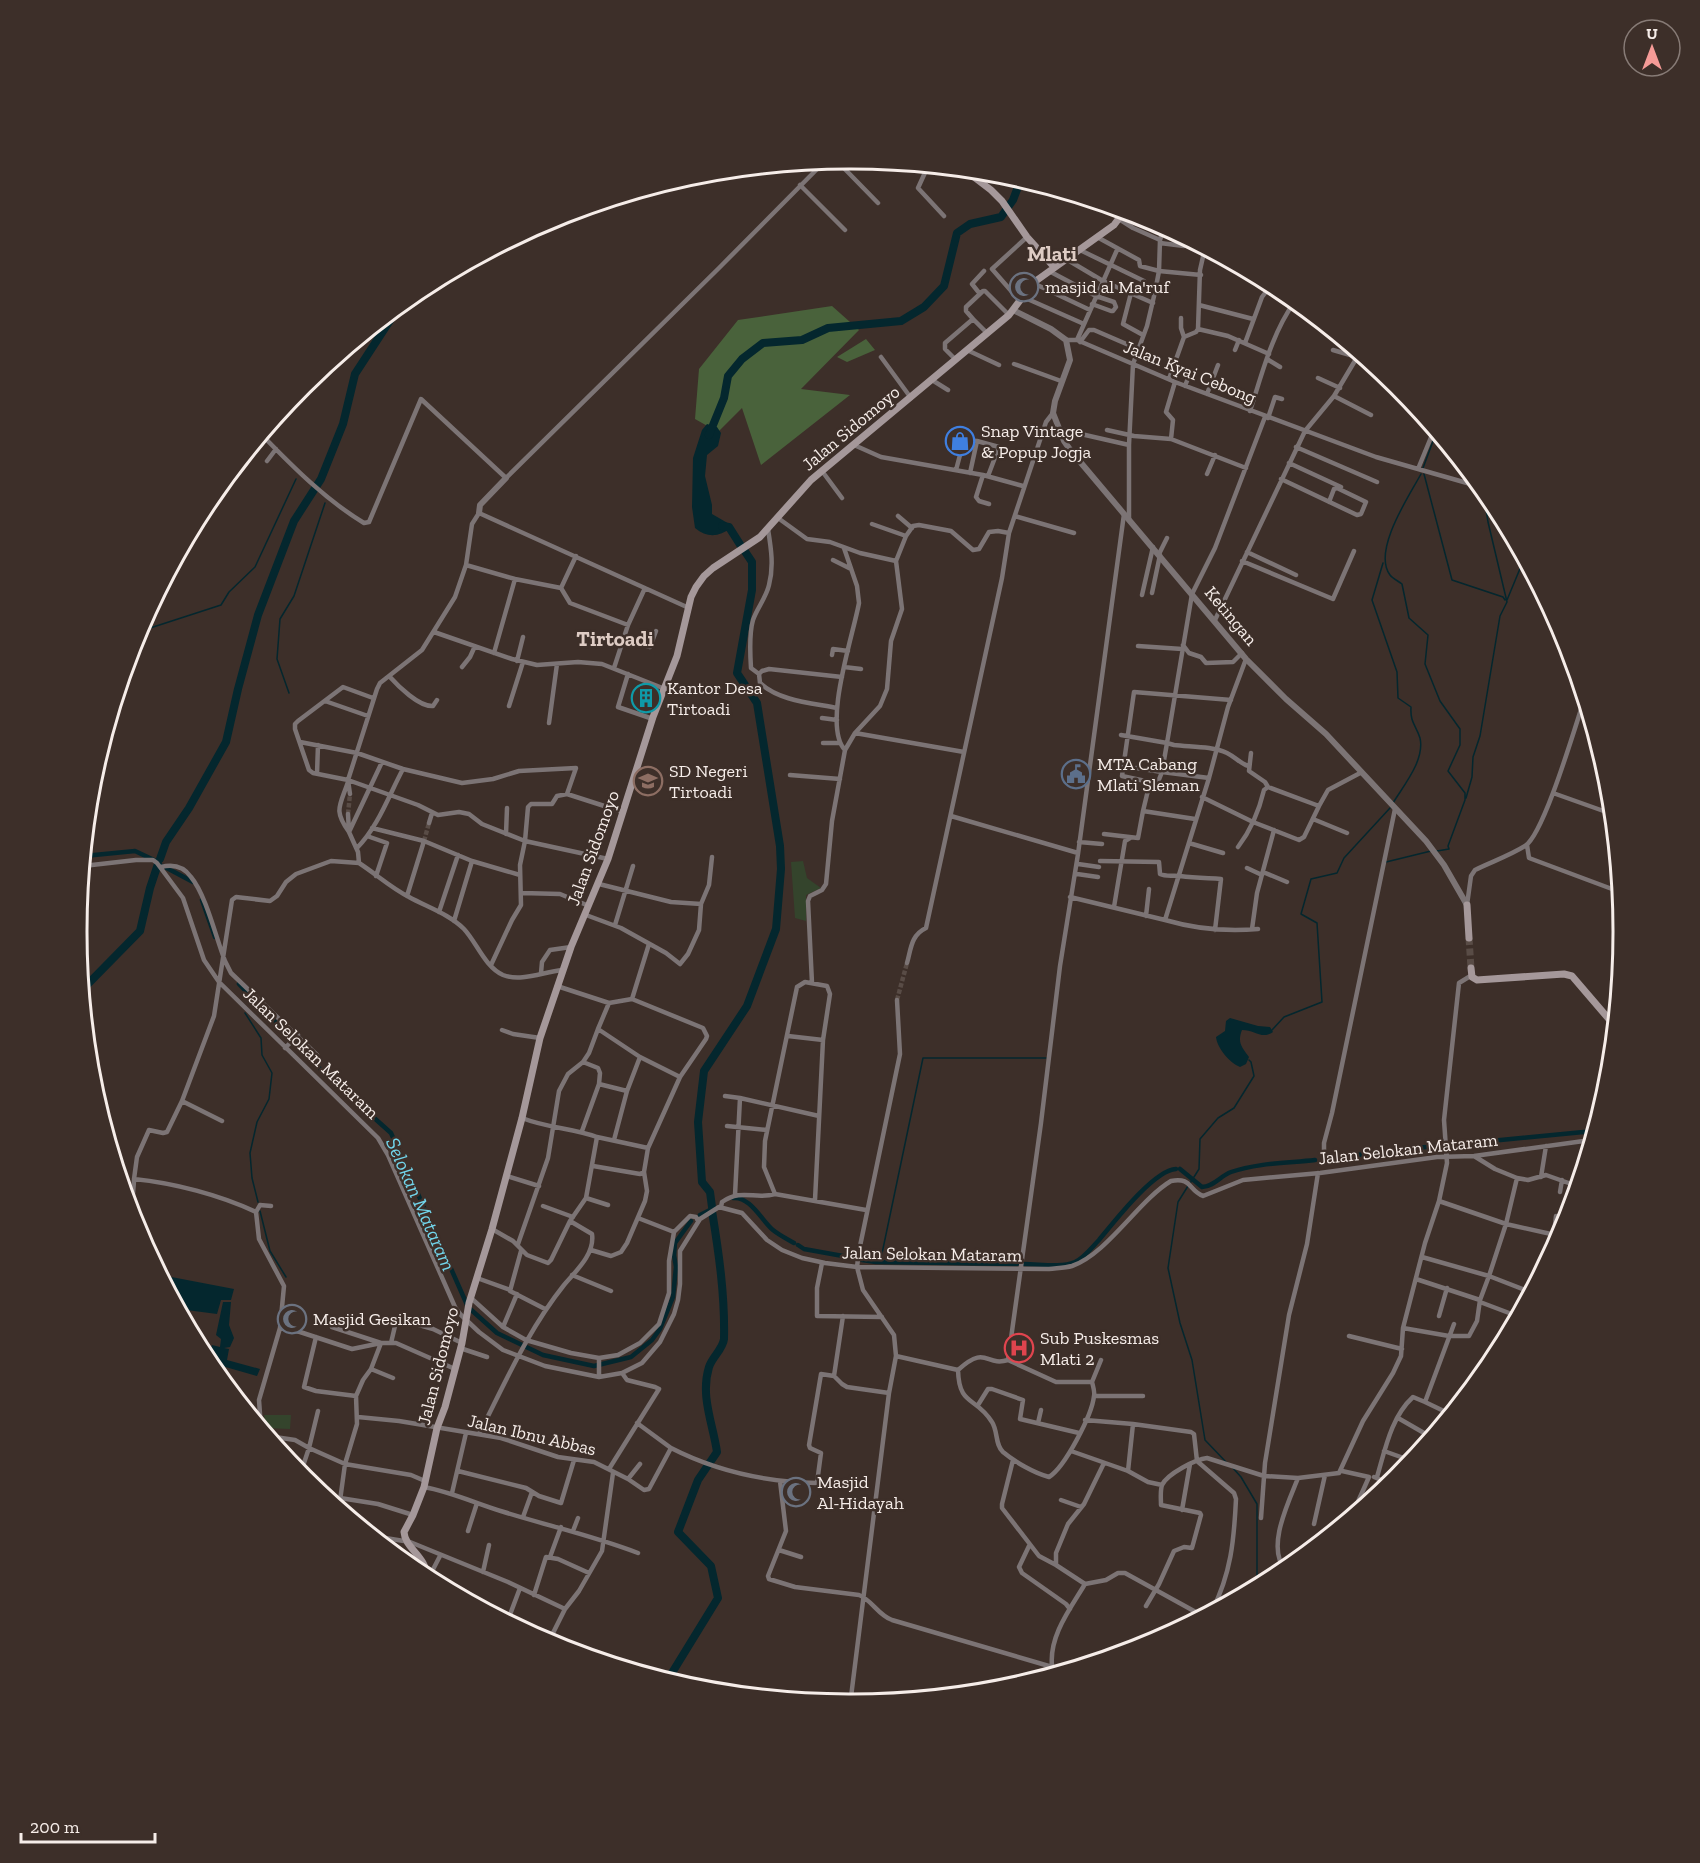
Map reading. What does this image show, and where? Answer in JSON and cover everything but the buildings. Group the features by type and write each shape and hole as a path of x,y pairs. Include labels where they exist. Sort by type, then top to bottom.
{"main road":[{"path":"977,179 1002,201 1051,269"},
{"name":"Jalan Sidomoyo","path":"406,1541 404,1532 425,1484 437,1428 445,1407 461,1345 470,1300 522,1119 540,1038 562,970 608,859 653,719 681,643 696,587 704,576 768,529 801,490 822,471 1011,313 1033,283 1119,219"},
{"name":"Ketingan","path":"1467,905 1469,938"},
{"path":"1471,971 1474,979 1480,980 1568,975 1575,979 1607,1017"},
{"path":"406,1541 425,1565"}],"street":[{"path":"844,168 878,203"},
{"path":"359,863 357,848 341,821 338,811 373,698 380,683 416,656 434,632 459,590 466,565 472,524 479,513 480,505 816,169"},
{"path":"925,173 918,188 944,216"},
{"path":"800,185 845,230"},
{"path":"1119,219 1160,242 1184,246"},
{"path":"1129,520 1129,445 1133,364 1153,303 1160,272 1162,236"},
{"path":"1027,237 992,269 1021,299 1084,324"},
{"path":"1097,237 1139,260 1140,266 1160,272 1201,275"},
{"path":"1080,250 1144,281"},
{"path":"1078,341 1117,250"},
{"path":"1184,337 1198,329 1204,256"},
{"path":"1066,260 1153,303"},
{"path":"1051,269 1096,296 1114,302 1116,305 1111,311 1092,304"},
{"path":"980,294 972,284 984,271"},
{"path":"1033,283 1090,310"},
{"path":"907,963 915,935 926,928 1002,578 1009,533 1023,486 1046,422 1053,413 1061,381 1070,360 1066,340 1051,329 1011,313 985,291 966,309 987,333"},
{"path":"1245,343 1266,292"},
{"path":"1131,293 1123,324 1143,335"},
{"path":"1199,305 1253,319"},
{"path":"1250,411 1268,356 1290,308"},
{"path":"1169,379 1184,337 1181,318"},
{"path":"956,360 944,345 973,319"},
{"path":"1198,329 1239,340 1268,356 1280,367"},
{"path":"1078,341 1089,330 1094,330 1138,349"},
{"name":"Jalan Kyai Cebong","path":"1066,340 1078,341 1185,386 1376,457 1466,483"},
{"path":"1235,350 1239,340"},
{"path":"967,350 999,365"},
{"path":"1333,350 1347,353"},
{"path":"881,357 911,398"},
{"path":"1215,620 1296,447 1305,431 1334,396 1356,360"},
{"path":"1014,364 1061,381"},
{"path":"1207,394 1218,365"},
{"path":"1185,386 1190,373"},
{"path":"1318,378 1340,387"},
{"path":"932,380 948,390"},
{"path":"1172,439 1173,420 1166,412 1175,382"},
{"path":"1334,396 1371,415"},
{"path":"1230,700 1175,695 1134,692 1124,735 1123,777 1158,782 1162,772 1175,695 1183,647 1192,594 1215,548 1275,397 1282,399"},
{"path":"267,440 322,493 342,510 364,523 369,522 421,399 506,478"},
{"name":"Ketingan","path":"1053,413 1071,451 1129,520 1244,656 1286,699 1326,734 1438,855 1467,905"},
{"path":"1059,429 1129,445"},
{"path":"1107,430 1172,439 1246,468"},
{"path":"1418,469 1431,437"},
{"path":"956,470 964,440 999,447 976,498 989,504"},
{"path":"970,473 977,441"},
{"path":"854,445 881,457 986,476 1023,486"},
{"path":"1296,447 1377,482"},
{"path":"267,461 276,449"},
{"path":"1207,474 1215,455"},
{"path":"1289,463 1367,499"},
{"path":"822,471 842,498"},
{"path":"1281,479 1329,502 1359,515 1366,502 1337,488 1334,489 1329,502"},
{"path":"479,513 689,608"},
{"path":"1008,1360 1124,514"},
{"path":"898,516 912,528"},
{"path":"1015,516 1074,533"},
{"path":"778,518 807,539 830,542 874,557 896,561"},
{"path":"872,524 906,536"},
{"path":"812,983 808,901 810,896 822,890 826,884 832,821 845,750 855,733 880,706 887,689 891,641 902,609 896,561 906,536 912,528 919,525 951,531 973,550 979,549 989,532 1009,533"},
{"path":"759,674 751,668 750,654 753,620 766,595 771,574 772,553 768,529"},
{"path":"1152,593 1159,555 1167,538"},
{"path":"1142,595 1153,547"},
{"path":"844,548 858,591 859,603 837,708 837,734 839,743 845,750"},
{"path":"874,557 877,549"},
{"path":"1242,561 1333,599 1354,551"},
{"path":"1247,552 1296,575"},
{"path":"561,588 576,556"},
{"path":"833,560 851,569"},
{"path":"466,565 515,579 561,588 570,603 628,625"},
{"path":"494,653 515,579"},
{"path":"614,668 628,625 645,588"},
{"path":"434,632 520,662 537,665 590,662 614,668 665,689"},
{"path":"624,639 650,647 656,632"},
{"path":"509,706 520,662 523,637"},
{"path":"462,668 475,646"},
{"path":"1138,646 1183,647 1189,653 1201,657 1206,663 1233,662 1244,656"},
{"path":"832,655 833,649 848,651"},
{"path":"1165,920 1244,656"},
{"path":"549,723 557,664"},
{"path":"844,667 861,669"},
{"path":"837,708 786,697 763,686 758,678 762,670 769,669 842,677"},
{"path":"628,674 617,707 653,719"},
{"path":"389,676 406,693 427,706 433,706 437,700"},
{"path":"373,698 344,687 295,724 309,770 371,788 418,805 432,813 469,814 482,824 525,841 608,859"},
{"path":"325,701 368,716"},
{"path":"1467,905 1474,870 1527,845 1546,812 1580,711"},
{"path":"822,717 837,720"},
{"path":"855,733 964,752"},
{"path":"1124,735 1174,745 1216,750 1230,754 1237,762 1248,766"},
{"path":"300,742 357,753 403,769 462,783 493,779 519,771 576,768 567,794"},
{"path":"824,743 839,743"},
{"path":"317,774 318,745"},
{"path":"1251,753 1249,772 1265,782 1268,787 1319,806"},
{"path":"349,832 382,762"},
{"path":"1136,768 1209,778"},
{"path":"357,848 372,828 403,769"},
{"path":"1202,797 1253,822 1299,840 1304,837 1328,790 1362,772"},
{"path":"790,775 840,779"},
{"path":"348,780 350,794"},
{"path":"1104,834 1139,837 1150,782"},
{"path":"1238,847 1253,822 1264,790 1268,787"},
{"path":"1553,793 1603,811"},
{"path":"490,965 521,905 521,855 529,805 552,804 557,796 567,794 623,812"},
{"path":"506,834 507,807"},
{"path":"1324,1154 1324,1143 1395,809"},
{"path":"1143,811 1195,819"},
{"path":"429,823 432,813"},
{"path":"348,814 349,832"},
{"path":"951,816 1078,853"},
{"path":"1313,819 1347,833"},
{"path":"372,828 424,841 472,861 520,875"},
{"path":"1070,897 1186,926 1215,930 1255,929 1257,893 1274,830"},
{"path":"367,836 387,843 376,876"},
{"path":"1114,908 1125,841 1130,838"},
{"path":"407,896 424,841"},
{"path":"1079,842 1102,844"},
{"path":"1189,843 1224,853"},
{"path":"1527,845 1529,858 1611,889"},
{"path":"439,912 458,855"},
{"path":"586,915 615,925 666,953 680,964 699,930 701,903 709,885 712,856"},
{"path":"91,865 153,860 162,868 168,865 182,868 191,876 199,889 231,973 317,1055"},
{"path":"133,1193 137,1157 147,1132 152,1130 167,1132 182,1101 209,1032 214,1016 233,898 270,901 296,874 331,861 359,863 407,896 454,921 464,929 490,965 500,973 523,977 562,970"},
{"path":"454,921 472,861"},
{"path":"1100,861 1159,862 1161,875 1222,880 1215,930"},
{"path":"1078,864 1099,867"},
{"path":"615,925 633,866"},
{"name":"Jalan Selokan Mataram","path":"162,868 183,898 204,960 219,980 363,1121 381,1142 454,1307 489,1341 562,1371 599,1376 622,1373 642,1363 656,1347 674,1314 680,1284 680,1251 699,1220 720,1207 742,1213 767,1240 782,1250 822,1263 1062,1268 1081,1262 1102,1246 1171,1180 1187,1181 1198,1194 1203,1196 1243,1180 1318,1173 1448,1155 1474,1156 1584,1141"},
{"path":"1247,868 1287,882"},
{"path":"1077,874 1098,877"},
{"path":"599,884 671,902 701,903"},
{"path":"1146,916 1149,889"},
{"path":"522,893 557,893 589,906"},
{"path":"632,999 649,944"},
{"path":"541,973 542,962 550,950 571,947"},
{"path":"1146,1606 1174,1551 1184,1547 1192,1548 1201,1514 1161,1505 1162,1485 1183,1467 1207,1458 1264,1476 1298,1478 1337,1474 1342,1471 1363,1421 1393,1373 1402,1349 1403,1328 1439,1201 1448,1155 1444,1120 1459,983 1471,971"},
{"path":"775,1194 764,1167 767,1130 788,1036 796,987 801,983 812,983 826,986 830,990 823,1041 815,1200"},
{"path":"557,986 609,1003 632,999 690,1022 703,1028 706,1032 706,1040 680,1077 648,1148 644,1172 647,1191 638,1218 621,1252 611,1256 591,1250"},
{"path":"851,1694 889,1394 896,1356 894,1335 863,1290 857,1265 866,1209 900,1054 897,1000"},
{"path":"518,1244 548,1158 559,1091 568,1074 583,1062 589,1053 609,1003"},
{"path":"598,1029 640,1057 680,1077"},
{"path":"502,1030 540,1038"},
{"path":"287,1046 297,1036"},
{"path":"788,1036 823,1041"},
{"path":"614,1140 627,1091 640,1057"},
{"path":"582,1131 599,1084 600,1073 598,1068 583,1062"},
{"path":"599,1084 627,1091"},
{"path":"725,1096 819,1116"},
{"path":"735,1195 740,1098"},
{"path":"182,1101 222,1121"},
{"path":"522,1119 648,1148"},
{"path":"727,1126 767,1130"},
{"path":"521,1251 545,1263 550,1262 571,1219 586,1198 597,1137"},
{"path":"1541,1176 1546,1146"},
{"path":"1474,1156 1495,1169 1517,1178 1528,1180 1546,1175 1570,1183"},
{"path":"593,1166 640,1174 644,1172"},
{"path":"1261,1518 1264,1476 1289,1315 1307,1244 1318,1173"},
{"path":"507,1176 539,1186"},
{"path":"1403,1328 1449,1336 1464,1337 1470,1334 1477,1321 1480,1301 1506,1224 1517,1178"},
{"path":"134,1179 180,1187 256,1212"},
{"path":"1560,1192 1562,1180"},
{"path":"720,1207 722,1202 735,1195 775,1194 866,1209"},
{"path":"586,1198 608,1205"},
{"path":"1439,1201 1506,1224 1550,1234"},
{"path":"260,1414 261,1391 280,1328 284,1286 259,1239 256,1212 260,1205 271,1206"},
{"path":"479,1434 525,1342 545,1309 591,1250 592,1234 571,1219 543,1206"},
{"path":"470,1300 525,1342 599,1360 618,1355 640,1343 659,1324 669,1293 669,1261 674,1232 690,1216 699,1220"},
{"path":"638,1218 674,1232"},
{"path":"492,1228 518,1244 521,1251 510,1290"},
{"path":"1422,1257 1489,1276 1523,1289"},
{"path":"822,1263 817,1288 817,1316 882,1317"},
{"path":"572,1275 611,1291"},
{"path":"477,1278 510,1290 545,1309"},
{"path":"1416,1279 1447,1288 1511,1313"},
{"path":"1439,1316 1447,1288"},
{"path":"503,1327 517,1294"},
{"path":"834,1376 843,1316"},
{"path":"391,1343 395,1326 402,1320 433,1329 487,1357"},
{"path":"1425,1402 1454,1324"},
{"path":"332,1327 381,1343"},
{"path":"280,1328 352,1349 381,1343 400,1345 455,1369"},
{"path":"1349,1336 1402,1349"},
{"path":"316,1337 304,1387 316,1391 356,1396"},
{"path":"381,1343 371,1369 356,1396 358,1417 355,1435 345,1464 340,1498 378,1504 413,1515"},
{"path":"896,1356 958,1370"},
{"path":"958,1370 976,1356 1000,1361 1008,1360 1056,1382 1092,1382"},
{"path":"599,1360 599,1376"},
{"path":"958,1370 961,1392 978,1405 994,1425 1001,1450 1013,1460 1049,1477 1056,1472 1071,1451 1085,1420 1095,1396 1092,1382 1101,1360"},
{"path":"371,1369 393,1378"},
{"path":"551,1633 602,1551 611,1471 637,1423 659,1389 627,1380 622,1373"},
{"path":"637,1423 671,1449 710,1466 780,1481 817,1483 821,1453 810,1448 809,1445 821,1374 834,1376 847,1387 889,1394"},
{"path":"978,1405 988,1389 992,1389 1023,1400 1019,1418 1079,1433"},
{"path":"1095,1396 1143,1396"},
{"path":"1377,1477 1384,1451 1398,1418 1413,1397 1443,1411"},
{"path":"1038,1423 1041,1410"},
{"path":"303,1463 318,1411"},
{"name":"Jalan Ibnu Abbas","path":"358,1417 399,1421 501,1438 546,1454 594,1462 644,1490 650,1487 671,1449"},
{"path":"1398,1418 1425,1434"},
{"path":"1085,1420 1192,1432 1197,1461 1231,1489 1236,1499 1234,1540 1229,1569 1216,1600"},
{"path":"1128,1471 1133,1424"},
{"path":"452,1493 466,1433"},
{"path":"278,1438 295,1440 345,1464 411,1475 425,1484 477,1503 605,1540 639,1553"},
{"path":"1071,1451 1128,1471 1148,1482 1162,1485"},
{"path":"1384,1451 1403,1458"},
{"path":"458,1471 526,1488 561,1503 574,1460"},
{"path":"1013,1460 1002,1508 1029,1546 1039,1556 1085,1584 1100,1582 1122,1573 1196,1611"},
{"path":"1056,1565 1056,1553 1071,1519 1081,1507 1104,1463"},
{"path":"628,1479 640,1464"},
{"path":"1182,1510 1190,1464"},
{"path":"1342,1471 1381,1479"},
{"path":"1314,1524 1325,1475"},
{"path":"1359,1500 1369,1477"},
{"path":"1280,1562 1278,1543 1282,1518 1298,1478"},
{"path":"780,1481 786,1531 768,1576 771,1580 795,1587 864,1597 880,1614 892,1620 1052,1666 1054,1638 1085,1584"},
{"path":"524,1517 532,1492"},
{"path":"1061,1500 1081,1507"},
{"path":"835,1505 854,1502 875,1505"},
{"path":"468,1531 477,1503"},
{"path":"573,1531 578,1518"},
{"path":"550,1557 561,1527"},
{"path":"388,1538 406,1541 565,1609"},
{"path":"483,1572 489,1545"},
{"path":"1029,1546 1019,1567 1022,1573 1070,1609"},
{"path":"779,1550 801,1557"},
{"path":"432,1570 440,1556"},
{"path":"534,1594 546,1557 590,1573"},
{"path":"509,1614 520,1588"}],"green space":[{"path":"832,306 859,330 801,389 850,395 761,465 742,408 718,432 695,419 699,369 738,320"},
{"path":"866,339 875,350 847,362 837,357"},
{"path":"803,861 807,878 821,888 806,895 806,921 795,918 791,862"},
{"path":"264,1415 291,1415 290,1429 271,1428 265,1421"}],"water":[{"path":"707,424 717,427 721,433 718,446 707,455 705,476 712,514 731,525 731,528 718,535 708,535 695,528 692,507 693,458 702,430"},
{"path":"1230,1018 1270,1027 1273,1032 1262,1035 1242,1030 1240,1042 1249,1057 1246,1064 1240,1067 1225,1055 1216,1037 1225,1031 1226,1021"},
{"path":"170,1277 234,1289 231,1300 221,1300 217,1314 187,1310"},
{"path":"223,1302 231,1302 229,1325 234,1338 230,1347 224,1348 229,1349 227,1360 260,1369 257,1376 224,1367 211,1348 212,1345 220,1347 221,1339 216,1335"}],"waterway":[{"path":"709,435 724,398 728,376 742,359 763,343 802,340 828,328 901,321 924,307 944,286 957,233 970,224 1001,217 1013,200 1018,187"},
{"path":"160,859 166,842 189,808 226,742 258,615 294,521 321,479 343,424 355,374 387,326"},
{"path":"1423,468 1433,440"},
{"path":"1421,474 1394,524 1386,552 1386,565 1391,576 1402,584 1409,618 1428,635 1425,664 1440,701 1460,729 1460,745 1448,771 1465,793 1465,800 1448,846 1449,849 1437,851"},
{"path":"1424,474 1452,580 1503,597 1505,600"},
{"path":"151,628 221,605 229,592 255,567 296,479"},
{"path":"289,693 277,659 280,619 294,596 325,503"},
{"path":"1466,798 1472,777 1473,757 1480,736 1500,616 1507,602 1486,512"},
{"path":"722,526 729,527 741,546"},
{"path":"712,1207 710,1192 702,1182 698,1122 704,1071 747,1006 776,929 781,869 780,846 757,703 737,673 752,590 752,562 744,550"},
{"path":"1383,563 1372,600 1397,672 1398,698 1411,707 1411,717 1421,746 1417,763 1393,803"},
{"path":"1507,600 1520,568"},
{"path":"1272,1030 1284,1017 1322,1002 1317,923 1301,914 1311,879 1337,873 1344,858 1390,808"},
{"name":"Selokan Mataram","path":"92,855 135,851 154,860"},
{"path":"1386,862 1431,851"},
{"path":"89,983 140,931 158,864"},
{"name":"Selokan Mataram","path":"163,866 193,882"},
{"name":"Selokan Mataram","path":"202,900 215,937"},
{"name":"Selokan Mataram","path":"239,984 324,1073 391,1133 468,1307 497,1333 543,1355 594,1366 631,1357 652,1340 660,1329 673,1297 676,1267 675,1243 691,1221"},
{"path":"245,1013 261,1038 262,1055 272,1073 269,1099 257,1122 250,1153 252,1178 258,1202"},
{"path":"880,1263 923,1058 1046,1058"},
{"path":"1194,1177 1199,1169 1200,1139 1218,1118 1234,1108 1254,1076 1249,1060"},
{"name":"Selokan Mataram","path":"1450,1145 1586,1132"},
{"name":"Selokan Mataram","path":"1323,1159 1443,1145"},
{"name":"Selokan Mataram","path":"1180,1169 1202,1187 1241,1169 1315,1160"},
{"name":"Selokan Mataram","path":"1024,1264 1063,1265 1075,1262 1091,1249 1146,1187 1157,1178 1176,1169"},
{"path":"1188,1186 1178,1202 1168,1268 1180,1323 1192,1360 1205,1440 1226,1462"},
{"name":"Selokan Mataram","path":"733,1198 745,1201 773,1230 794,1243"},
{"name":"Selokan Mataram","path":"700,1215 714,1208"},
{"path":"260,1211 270,1251 286,1277"},
{"path":"672,1673 718,1598 711,1566 678,1532 698,1480 717,1452 706,1389 709,1367 724,1339 724,1307 712,1211"},
{"name":"Selokan Mataram","path":"798,1245 804,1249 854,1258"},
{"name":"Selokan Mataram","path":"862,1260 1017,1264"},
{"path":"1232,1467 1241,1477 1257,1504 1257,1576"}],"tunnel":[{"path":"348,814 350,794"},
{"path":"424,841 429,823"},
{"path":"1469,938 1471,968"},
{"path":"897,1000 907,963"}],"place":[{"name":"masjid al Ma'ruf","path":"1024,287"},
{"name":"Snap Vintage & Popup Jogja","path":"960,441"},
{"name":"Kantor Desa Tirtoadi","path":"646,698"},
{"name":"MTA Cabang Mlati Sleman","path":"1076,774"},
{"name":"SD Negeri Tirtoadi","path":"648,781"},
{"name":"Masjid Gesikan","path":"292,1319"},
{"name":"Sub Puskesmas Mlati 2","path":"1019,1348"},
{"name":"Masjid Al-Hidayah","path":"796,1492"}],"district":[{"name":"Mlati","path":"1052,254"},
{"name":"Tirtoadi","path":"615,639"}]}
